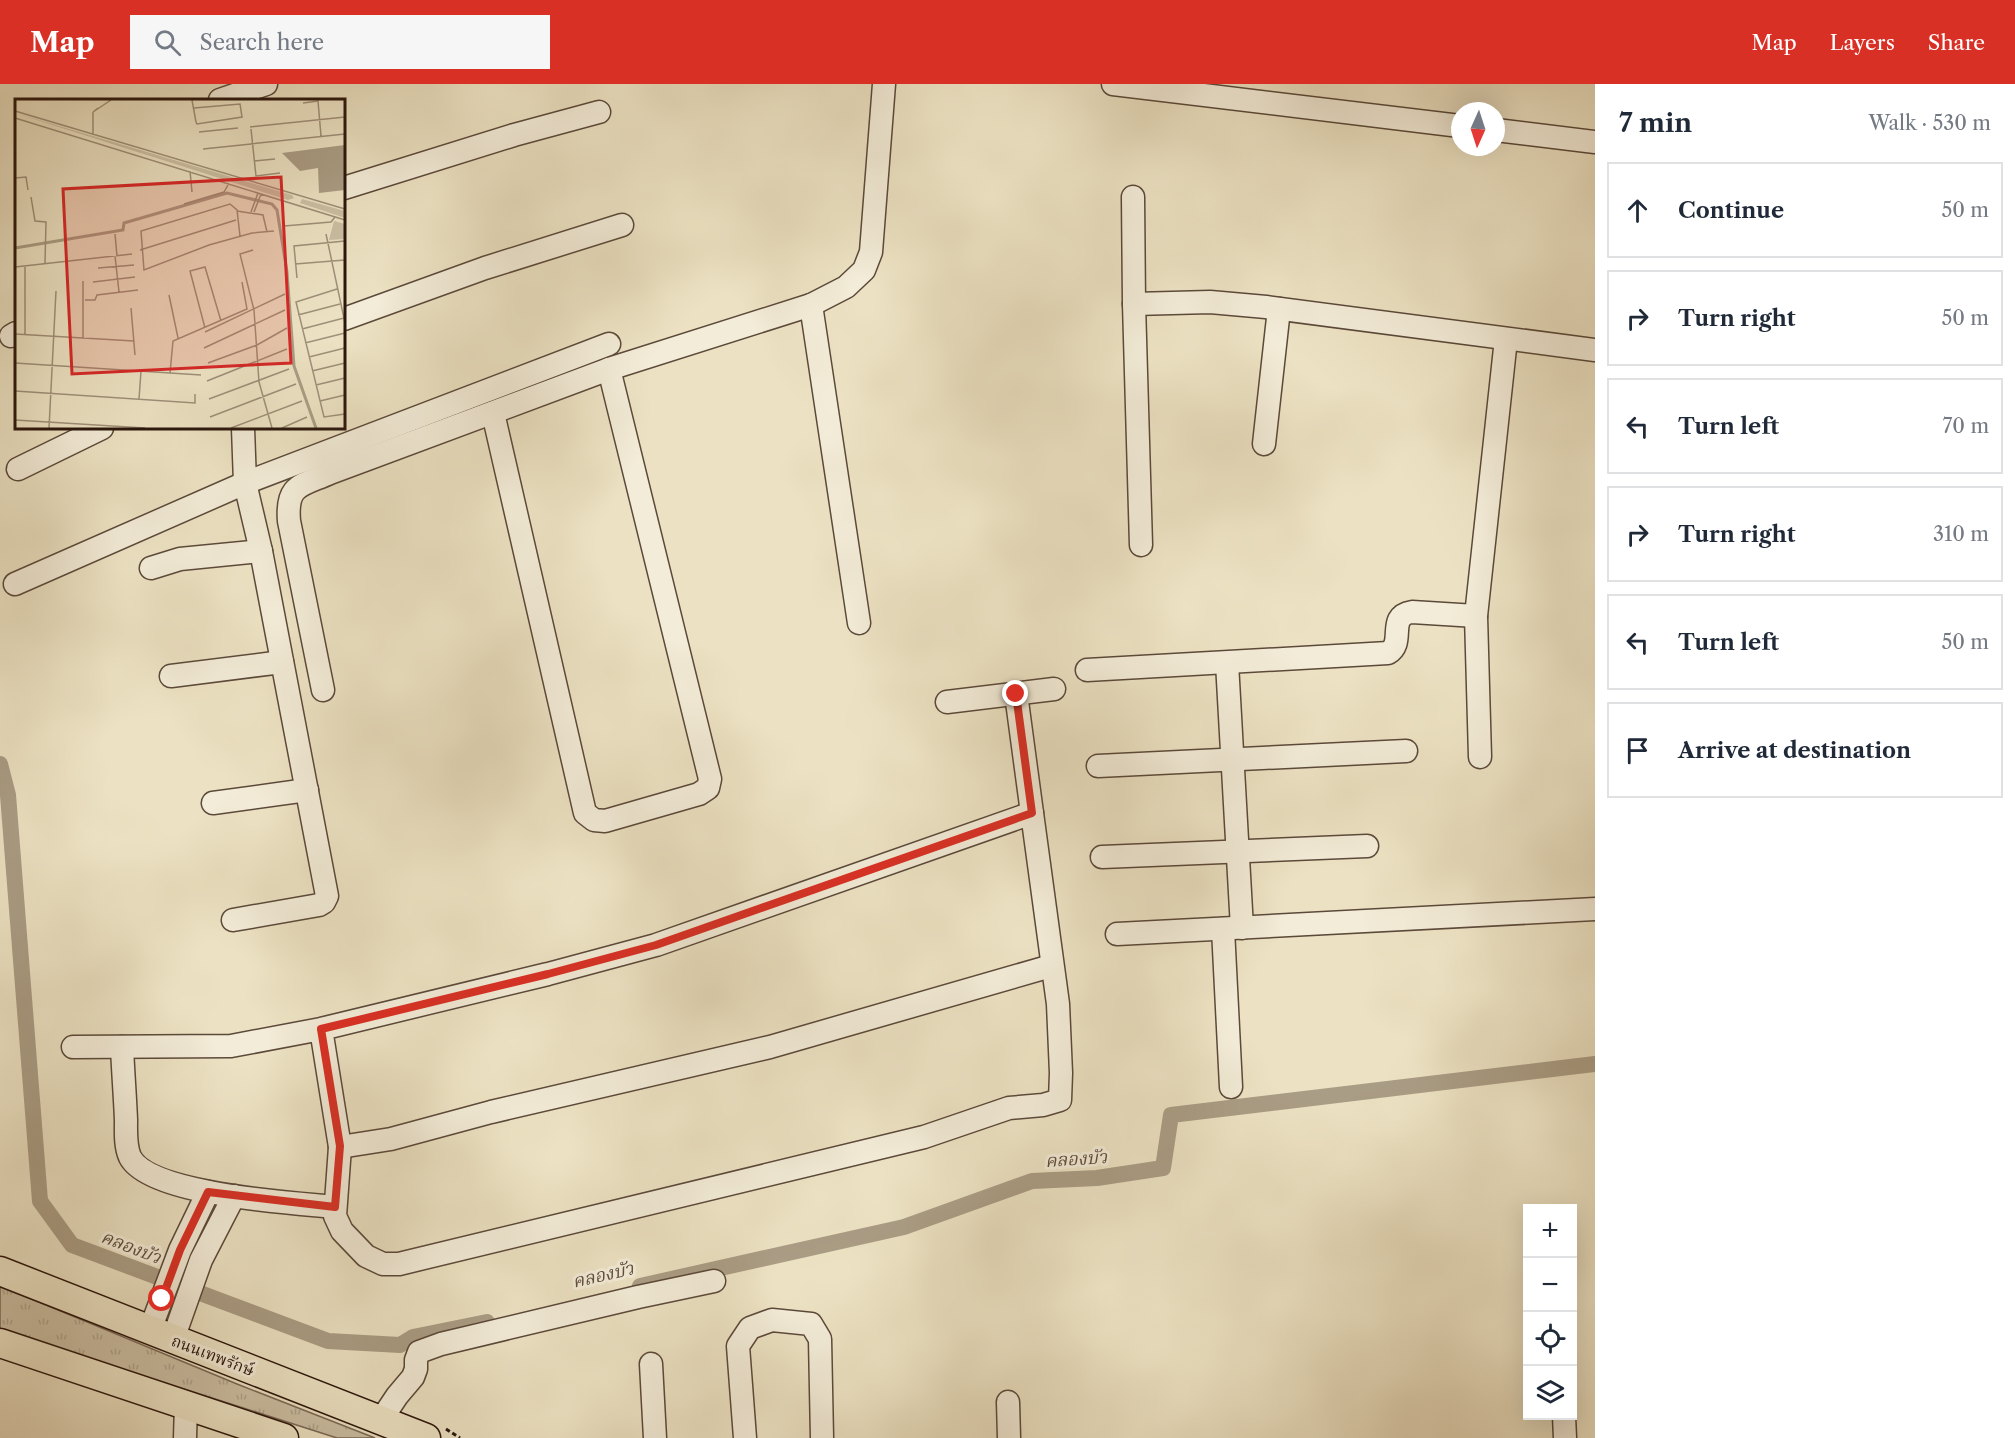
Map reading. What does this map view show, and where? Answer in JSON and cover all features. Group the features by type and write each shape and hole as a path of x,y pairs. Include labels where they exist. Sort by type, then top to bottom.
{"main road":[{"name":"ถนนเทพรักษ์","path":"0,1271 381,1420 432,1431"},
{"path":"0,1343 284,1438"}],"street":[{"path":"223,99 266,84"},
{"path":"323,690 289,521 288,506 290,496 295,489 330,473 609,369 811,305 846,287 864,270 871,252 884,84"},
{"path":"1113,84 1294,95 1451,124"},
{"path":"345,188 514,135 599,112"},
{"path":"1505,131 1595,142"},
{"path":"1133,197 1141,545"},
{"path":"345,319 485,268 622,225"},
{"path":"1134,304 1210,302 1595,350"},
{"path":"811,305 859,623"},
{"path":"1264,444 1278,309"},
{"path":"1480,757 1476,616 1506,339"},
{"path":"15,584 245,483 609,344"},
{"path":"494,413 585,813 594,820 606,821 699,794 708,788 710,779 609,369"},
{"path":"18,469 100,429"},
{"path":"233,920 319,905 327,896 261,551 245,483 243,429"},
{"path":"151,567 180,559 261,551"},
{"path":"1086,670 1388,653 1396,645 1397,627 1400,617 1404,614 1412,612 1476,616"},
{"path":"171,676 282,662"},
{"path":"1227,663 1238,853 1233,929 1232,1087"},
{"path":"947,702 1054,689"},
{"path":"321,1029 340,1146 335,1216 342,1231 353,1244 366,1256 383,1264 399,1264 924,1137 1009,1108 1043,1105 1060,1100 1062,1073 1058,1016 1016,694"},
{"path":"1098,766 1406,751"},
{"path":"213,803 307,790"},
{"path":"73,1047 231,1046 321,1029 548,974 656,945 1032,813"},
{"path":"1102,857 1367,846"},
{"path":"1117,934 1595,909"},
{"path":"340,1146 391,1138 503,1109 770,1047 1051,966"},
{"path":"122,1047 129,1155 141,1170 170,1182 208,1192 335,1207"},
{"path":"162,1334 162,1299 180,1250 208,1192"},
{"path":"162,1334 185,1307 201,1260 234,1196"},
{"path":"381,1420 413,1377 419,1352 441,1344 714,1281"},
{"path":"745,1438 738,1346 750,1328 772,1320 811,1324 820,1339 822,1438"},
{"path":"651,1364 655,1438"},
{"path":"1008,1402 1009,1438"},
{"path":"185,1438 186,1404"},
{"path":"1564,1420 1565,1438"}],"path":[{"path":"432,1431 460,1438"}],"green space":[{"path":"0,1286 375,1438 337,1438 0,1330"}],"waterway":[{"name":"คลองบัว","path":"0,764 8,795 40,1201 72,1245 328,1341 400,1345 413,1337 487,1322"},
{"name":"คลองบัว","path":"640,1286 904,1227 1032,1181 1097,1178 1163,1168 1171,1115 1595,1064"}],"route":[{"path":"162,1299 180,1250 208,1192 335,1207 340,1146 321,1029 548,974 656,945 1032,813 1016,694"}]}
